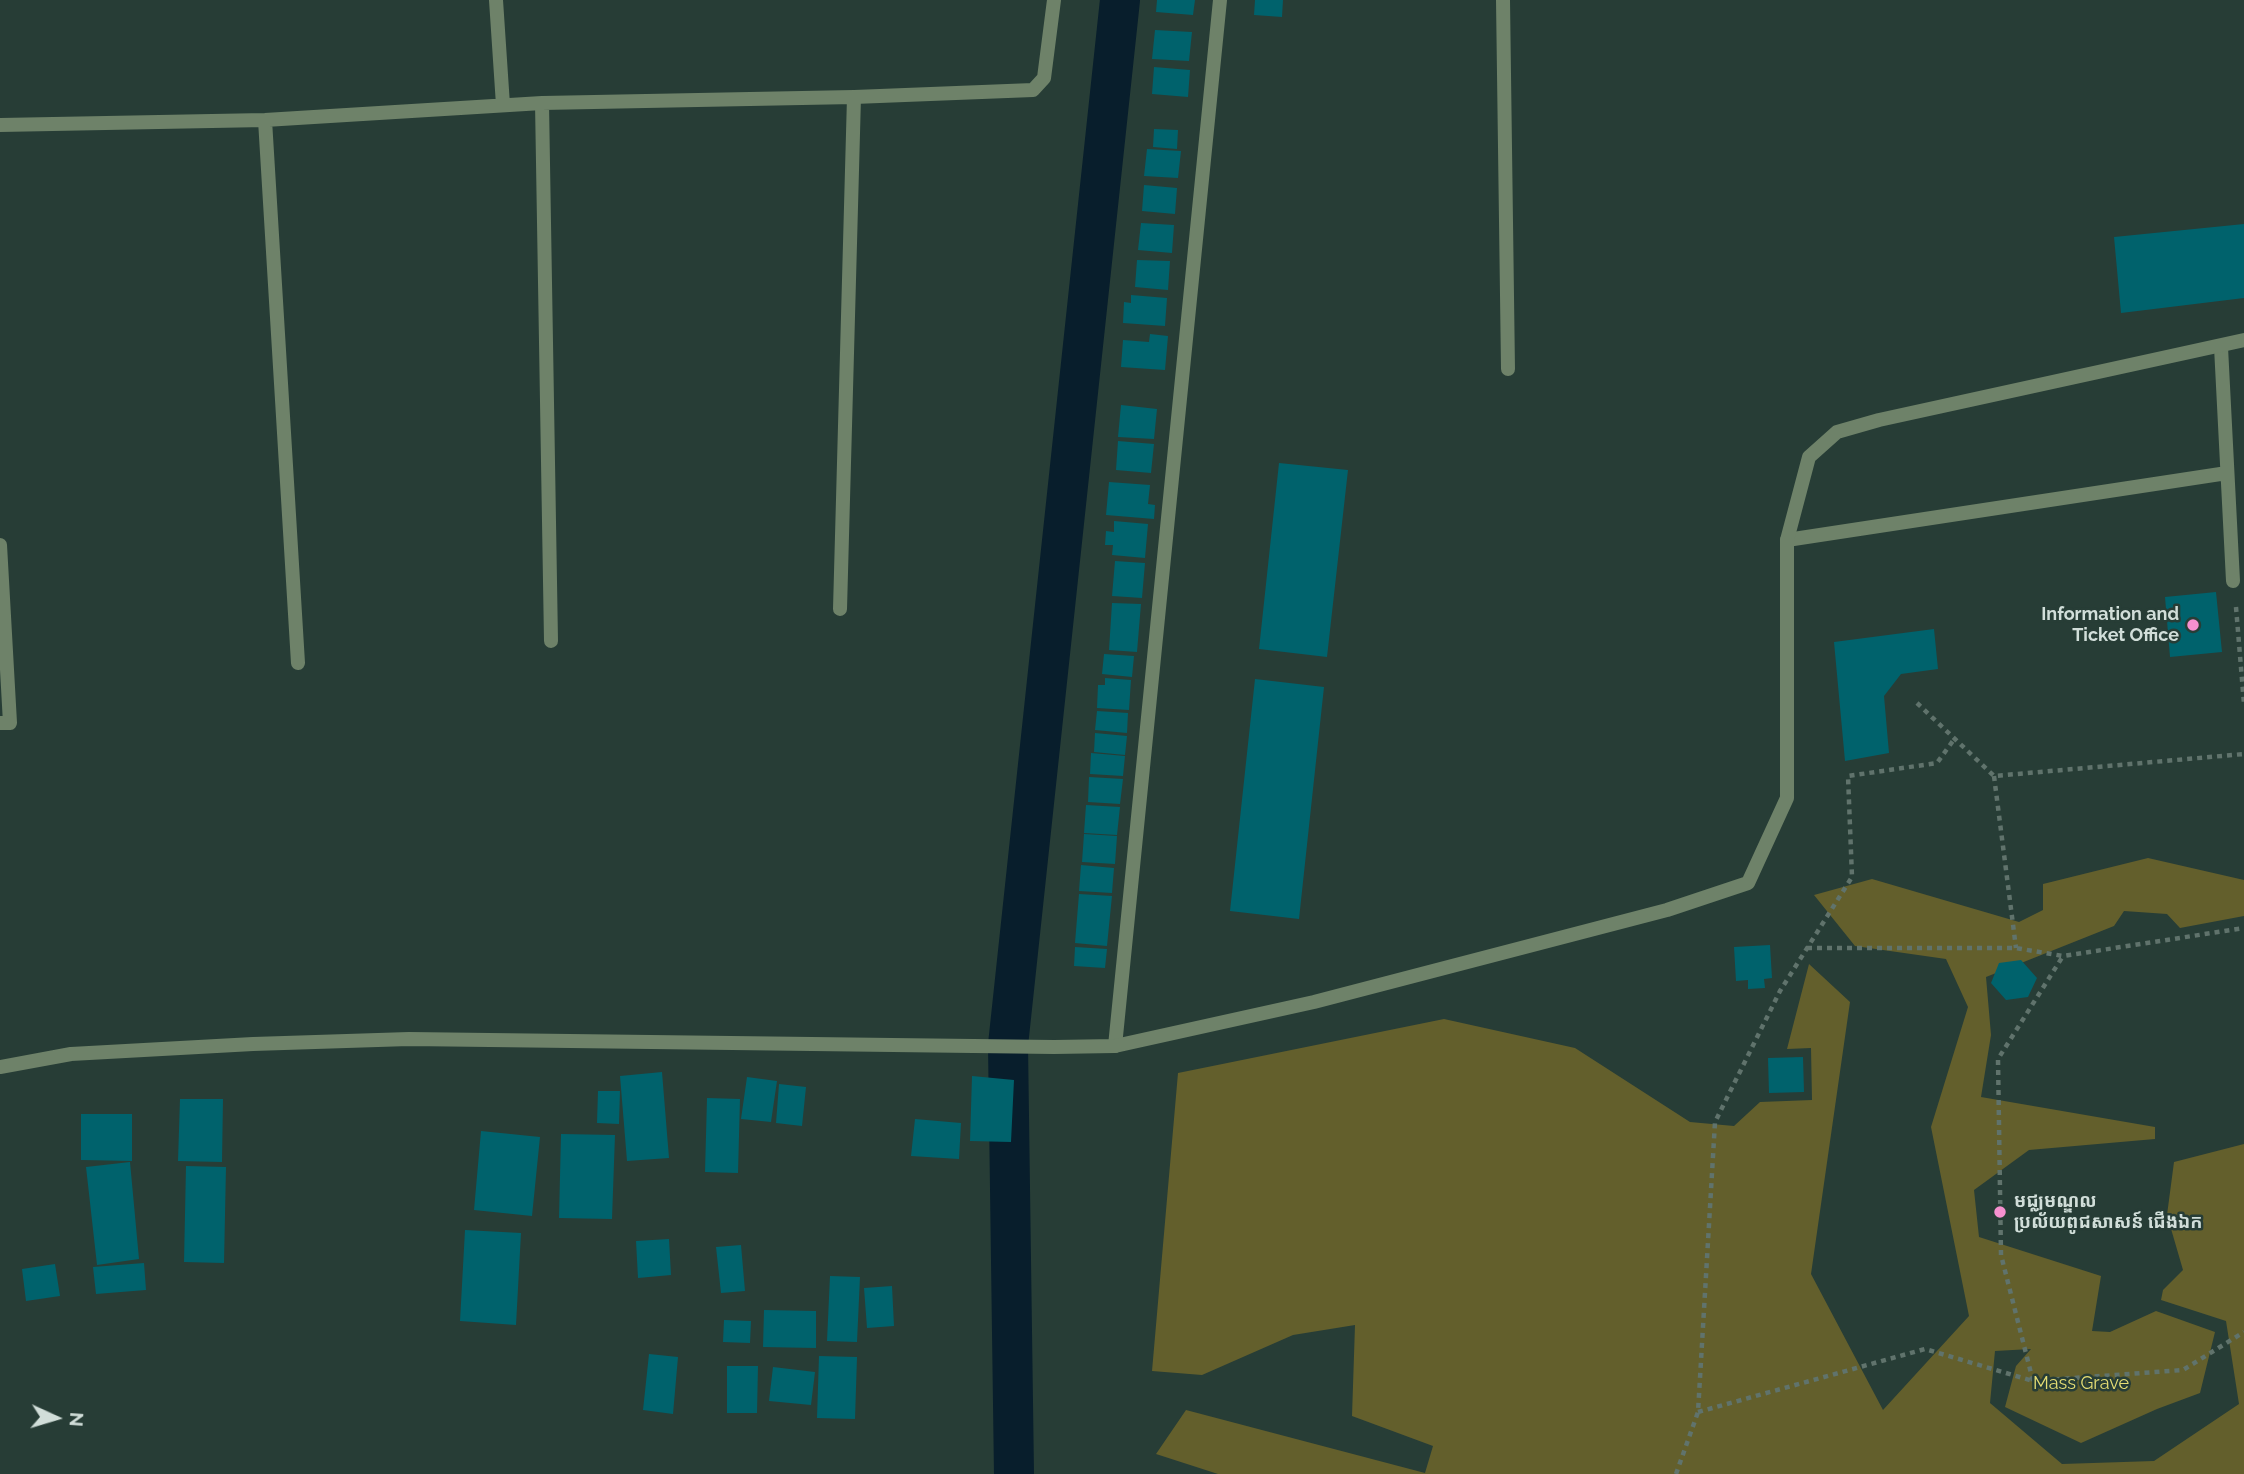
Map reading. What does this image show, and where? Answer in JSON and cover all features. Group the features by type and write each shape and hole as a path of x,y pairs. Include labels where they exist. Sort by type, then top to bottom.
{"street":[{"path":"496,0 503,105"},
{"path":"0,125 265,120 542,103 855,97 1033,90 1044,78 1054,0"},
{"path":"1115,1046 1220,0"},
{"path":"1503,0 1508,369"},
{"path":"840,609 855,97"},
{"path":"542,103 551,641"},
{"path":"265,120 298,663"},
{"path":"0,1067 71,1054 409,1039 1115,1046 1340,995 1667,910 1748,883 1787,798 1787,540 1809,457 1838,432 1879,420 2244,340"},
{"path":"2221,347 2227,473 2238,548 2233,581"},
{"path":"1787,540 2227,473"},
{"path":"0,545 10,723 0,723"}],"path":[{"path":"2233,581 2244,704"},
{"path":"1917,703 1994,776 2016,948"},
{"path":"1676,1474 1698,1412 1715,1122 1780,991 1852,877 1848,776 1937,763 1955,738"},
{"path":"1994,776 2244,754"},
{"path":"1807,948 2016,948 2063,956 2244,928"},
{"path":"2033,1381 2001,1255 1998,1059 2063,956"},
{"path":"1698,1412 1925,1349 2033,1381 2183,1370 2244,1332"}],"green space":[{"name":"Mass Grave","path":"2148,858 2244,880 2244,916 2180,928 2167,914 2124,911 2114,926 1986,977 1991,1035 1981,1097 2155,1127 2155,1139 2029,1150 1974,1190 1979,1237 2101,1276 2092,1331 2110,1332 2156,1311 2215,1332 2200,1393 2081,1443 2005,1407 2016,1366 2031,1349 1995,1351 1990,1403 2062,1464 2154,1461 2239,1404 2226,1321 2161,1300 2163,1290 2183,1270 2167,1215 2174,1162 2244,1144 2244,1474 1218,1474 1156,1454 1186,1410 1425,1473 1433,1446 1352,1416 1355,1325 1293,1335 1202,1375 1152,1371 1178,1073 1444,1019 1575,1048 1690,1122 1734,1126 1760,1102 1812,1100 1811,1048 1787,1049 1809,964 1850,1002 1811,1274 1883,1410 1969,1316 1931,1127 1968,1007 1946,959 1855,946 1814,895 1872,879 2019,922 2043,910 2043,884"}],"building":[{"path":"1157,0 1195,0 1193,15 1156,12"},
{"path":"1255,0 1283,0 1282,17 1254,15"},
{"path":"1155,30 1192,32 1189,61 1152,59"},
{"path":"1154,67 1190,70 1188,97 1152,94"},
{"path":"1154,129 1178,130 1177,149 1153,147"},
{"path":"1147,149 1181,151 1178,178 1144,176"},
{"path":"1144,185 1177,188 1175,214 1142,211"},
{"path":"1141,223 1174,225 1172,253 1138,250"},
{"path":"2244,224 2244,298 2121,313 2114,237"},
{"path":"1137,260 1170,261 1168,290 1135,287"},
{"path":"1131,295 1167,298 1165,326 1123,323 1124,302 1131,303"},
{"path":"1150,334 1168,336 1165,370 1121,367 1123,340 1149,342"},
{"path":"1121,405 1157,409 1154,439 1118,437"},
{"path":"1118,441 1154,444 1151,473 1116,470"},
{"path":"1279,463 1348,470 1327,657 1259,649"},
{"path":"1109,482 1150,485 1148,504 1155,505 1154,519 1106,515"},
{"path":"1114,521 1148,524 1145,558 1112,555 1113,545 1105,545 1106,531 1114,532"},
{"path":"1115,561 1145,563 1142,598 1112,596"},
{"name":"Information and Ticket Office","path":"2216,592 2222,652 2170,657 2165,597"},
{"path":"1112,603 1141,604 1137,652 1109,650"},
{"path":"1934,629 1938,669 1901,674 1884,696 1889,753 1845,761 1834,642"},
{"path":"1104,654 1134,656 1132,677 1102,674"},
{"path":"1105,678 1131,680 1129,710 1097,708 1098,685 1105,685"},
{"path":"1255,679 1324,687 1299,919 1230,911"},
{"path":"1097,711 1128,713 1127,733 1095,730"},
{"path":"1095,733 1127,736 1125,755 1094,752"},
{"path":"1091,753 1125,756 1123,776 1090,774"},
{"path":"1089,777 1123,779 1120,804 1088,802"},
{"path":"1086,805 1120,807 1117,835 1084,833"},
{"path":"1084,834 1117,836 1115,864 1082,862"},
{"path":"1081,865 1114,868 1112,893 1079,891"},
{"path":"1079,894 1112,896 1107,946 1075,943"},
{"path":"1770,945 1772,978 1764,979 1765,988 1748,989 1748,980 1736,981 1734,947"},
{"path":"1075,947 1107,949 1105,968 1074,966"},
{"path":"2021,960 2037,978 2028,997 2006,1000 1991,983 1999,963"},
{"path":"1803,1057 1804,1092 1769,1093 1768,1058"},
{"path":"662,1072 669,1158 627,1161 620,1076"},
{"path":"972,1076 1014,1080 1011,1142 970,1141"},
{"path":"747,1077 777,1081 771,1122 741,1119"},
{"path":"779,1084 806,1087 802,1126 776,1123"},
{"path":"598,1091 620,1091 619,1124 597,1123"},
{"path":"707,1098 740,1099 738,1173 705,1172"},
{"path":"180,1099 223,1099 222,1162 178,1161"},
{"path":"81,1114 132,1114 132,1161 81,1160"},
{"path":"915,1119 961,1123 959,1159 911,1156"},
{"path":"481,1131 540,1137 532,1216 474,1210"},
{"path":"561,1134 615,1135 612,1219 559,1218"},
{"path":"130,1162 139,1259 97,1265 86,1167"},
{"path":"186,1166 226,1167 224,1263 184,1262"},
{"path":"465,1230 521,1233 516,1325 460,1321"},
{"path":"669,1239 671,1275 638,1278 636,1241"},
{"path":"741,1245 745,1291 721,1293 716,1247"},
{"path":"144,1263 146,1290 96,1294 93,1267"},
{"path":"55,1264 60,1296 26,1301 22,1269"},
{"path":"830,1276 860,1277 857,1342 827,1341"},
{"path":"892,1286 894,1326 867,1328 864,1288"},
{"path":"764,1310 816,1311 816,1348 763,1347"},
{"path":"724,1320 751,1321 750,1343 723,1342"},
{"path":"649,1354 678,1357 673,1414 643,1410"},
{"path":"819,1356 857,1357 855,1419 817,1418"},
{"path":"727,1366 758,1366 757,1413 727,1413"},
{"path":"773,1367 815,1372 811,1405 769,1401"}],"waterway":[{"path":"1014,1474 1008,1045 1120,0"}],"place":[{"name":"Information and Ticket Office","path":"2193,625"},
{"name":"មជ្ឈមណ្ឌល ប្រល័យពូជសាសន៍ ជើងឯក","path":"2000,1212"}]}
